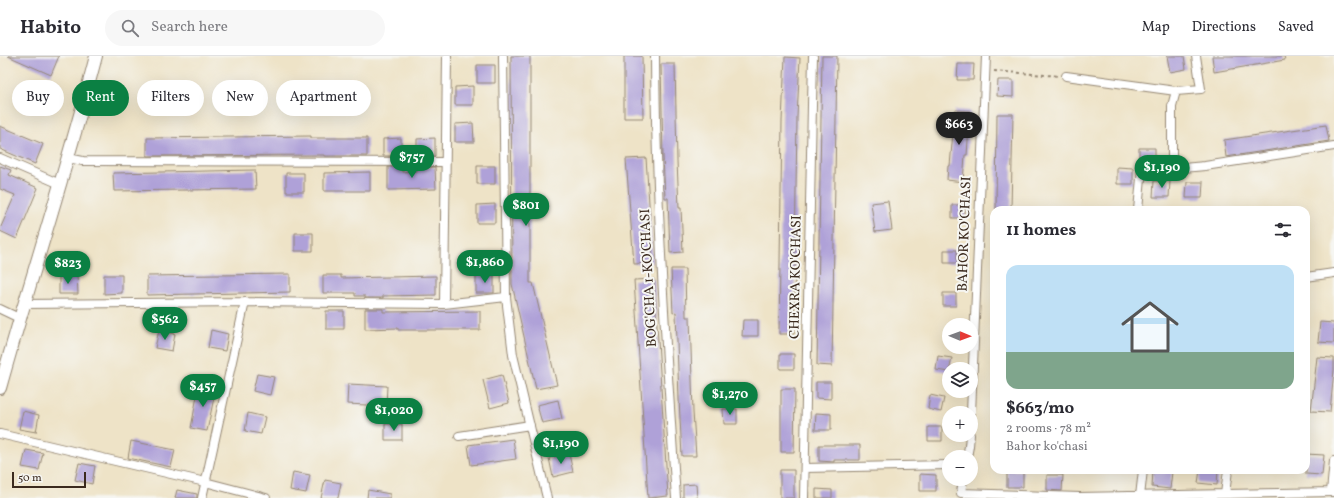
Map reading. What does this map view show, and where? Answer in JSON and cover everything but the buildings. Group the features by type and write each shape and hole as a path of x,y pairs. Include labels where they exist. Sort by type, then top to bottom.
{"main road":[{"path":"0,388 19,318 68,158 93,57"}],"street":[{"path":"444,304 447,56"},
{"path":"504,56 506,297 513,355 547,498"},
{"name":"BOG'CHA 1-KO'CHASI","path":"654,56 655,119 666,349 676,498"},
{"name":"CHEXRA KO'CHASI","path":"804,498 813,56"},
{"name":"BAHOR KO'CHASI","path":"971,406 986,56"},
{"path":"1066,76 1176,91 1201,89 1196,56"},
{"path":"1172,169 1172,106 1176,91"},
{"path":"1138,206 1142,168 1172,169 1205,166 1334,146"},
{"path":"0,158 60,184"},
{"path":"68,158 91,161 445,162"},
{"path":"1310,276 1334,273"},
{"path":"24,304 245,302 444,304 506,297"},
{"path":"202,498 245,302"},
{"path":"0,310 19,318"},
{"path":"459,436 530,425"},
{"path":"0,434 205,482 266,498"},
{"path":"962,486 961,493 1080,497 1332,492 1334,461"},
{"path":"805,468 942,465"},
{"path":"1140,496 1143,474"},
{"path":"1225,494 1228,474"}],"path":[{"path":"985,70 1066,76"}]}
